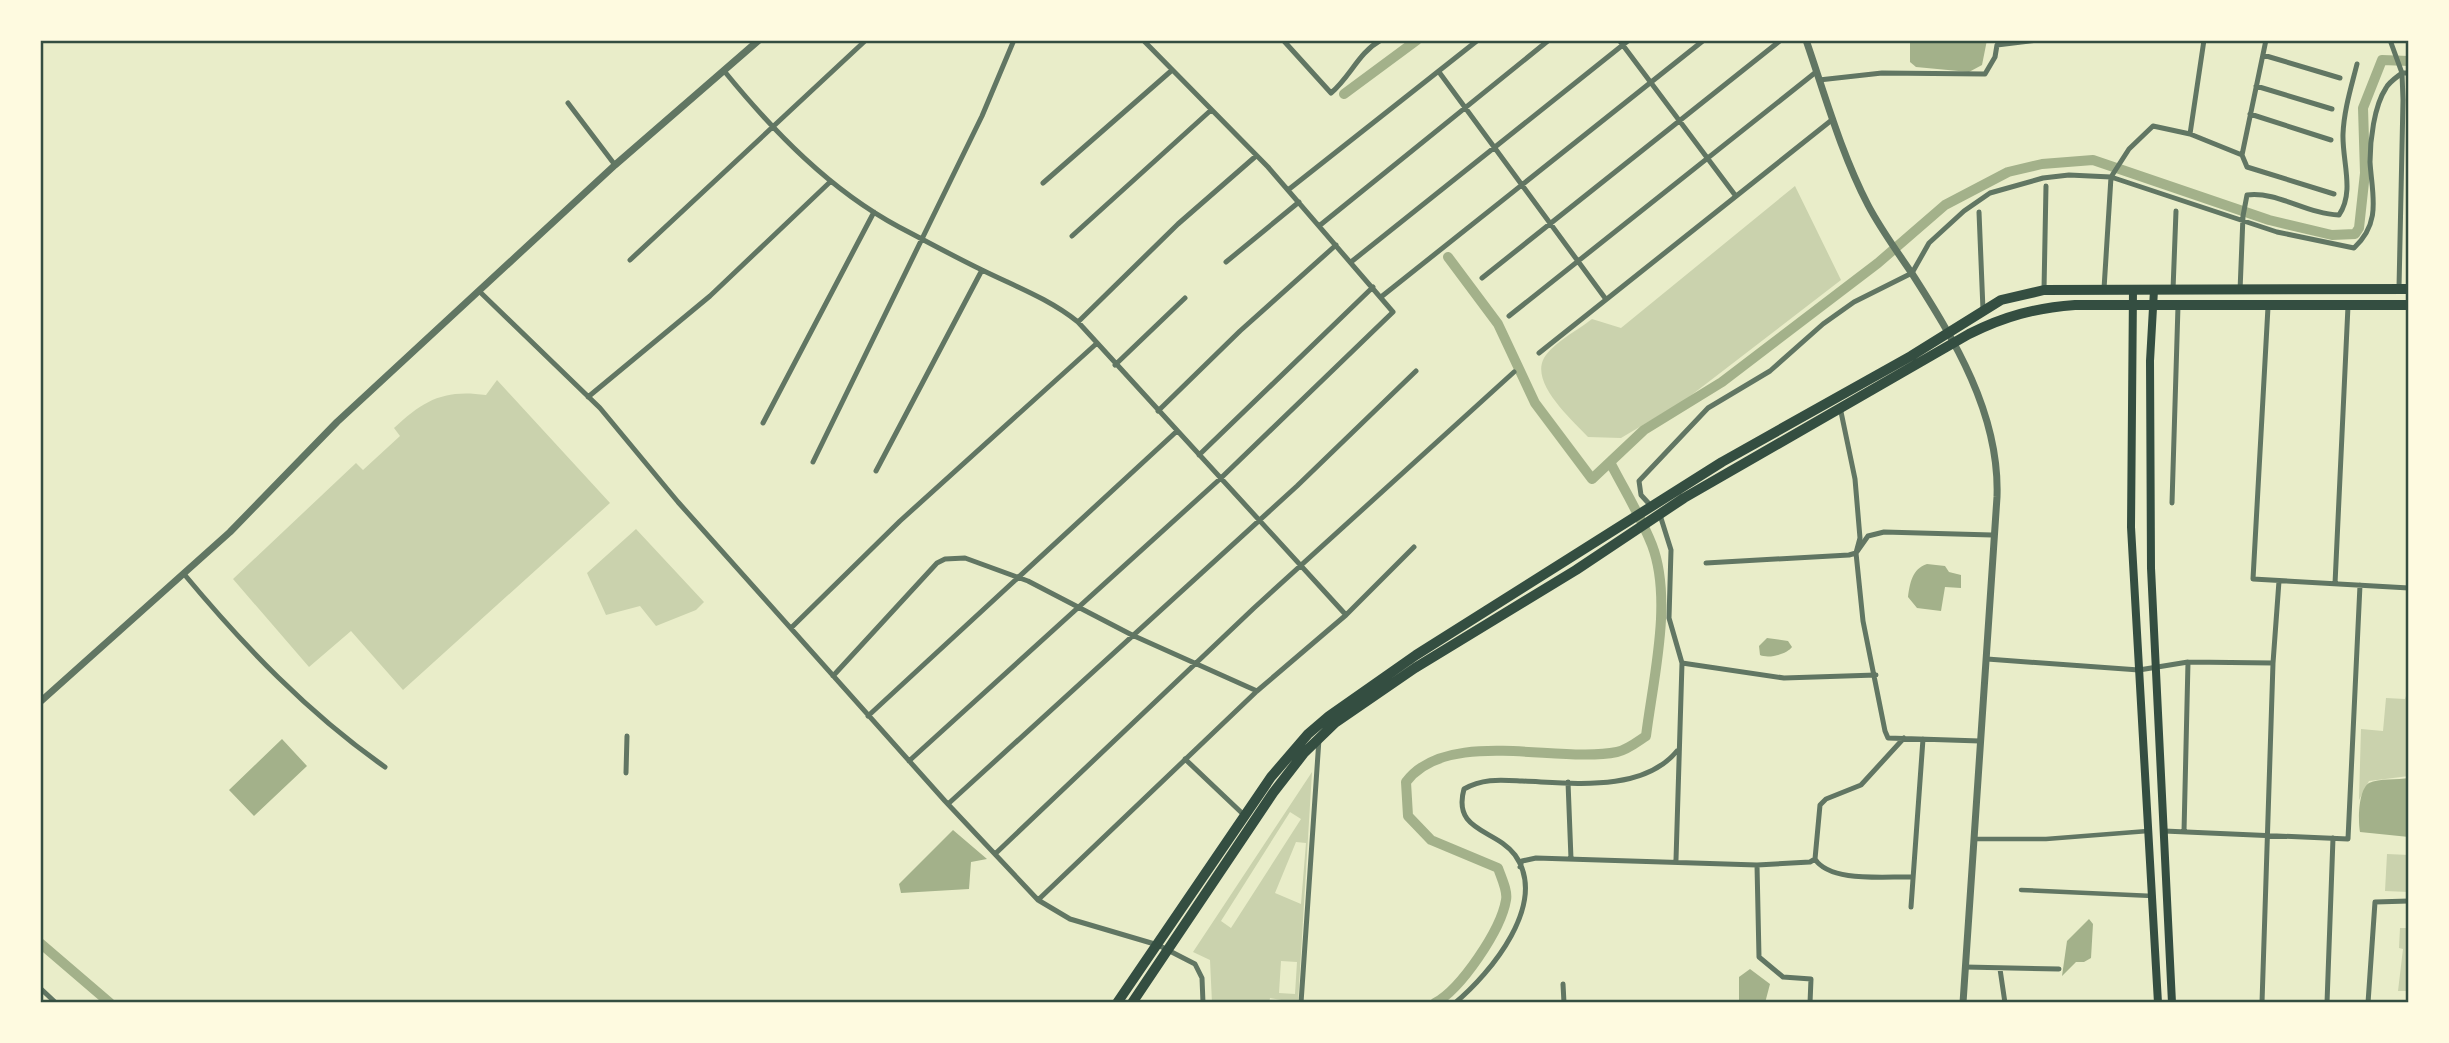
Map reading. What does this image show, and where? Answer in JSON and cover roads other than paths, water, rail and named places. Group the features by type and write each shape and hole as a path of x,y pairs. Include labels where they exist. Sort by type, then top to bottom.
{"highway":[{"path":"1117,1003 1163,948 1273,793 1335,723 1655,512 1722,462 1948,334 2001,300 2044,290 2404,289"},
{"path":"1655,512 1954,344 2006,316 2029,309 2133,304 2268,307 2409,305"},
{"path":"1132,1003 1244,815 1288,755 1329,716 1416,655 1622,534"}],"main road":[{"path":"2133,289 2131,527 2158,1003"},
{"path":"2154,290 2150,361 2150,504 2162,831 2172,1003"}],"street":[{"path":"40,702 184,574 337,422 615,165 759,40"},
{"path":"630,261 745,156 771,125 866,40"},
{"path":"813,462 920,238 982,116 1014,40"},
{"path":"909,761 1221,478 1393,312 1288,190 1143,40"},
{"path":"1283,40 1331,93 1351,74 1362,53 1381,40"},
{"path":"1288,190 1478,40"},
{"path":"1319,226 1549,40"},
{"path":"1351,262 1621,43 1629,40"},
{"path":"1381,297 1703,40"},
{"path":"1482,278 1782,40"},
{"path":"1805,40 1868,205 1954,344 1989,424 1996,451 1997,497 1992,534 1987,659 1963,1003"},
{"path":"1509,316 1707,158 1818,76 1892,73 1985,74 1995,57 1997,43 2037,40"},
{"path":"2190,134 2204,40"},
{"path":"2266,40 2242,155 2247,167 2334,194"},
{"path":"2390,40 2405,73 2404,289"},
{"path":"1621,43 1735,195"},
{"path":"2263,55 2340,78"},
{"path":"2240,290 2243,216 2247,195 2262,193 2303,210 2339,215 2346,205 2343,136 2347,100 2357,64"},
{"path":"1043,183 1171,71"},
{"path":"724,72 771,125 830,182 874,212 920,238 1050,302 1078,322 1346,615"},
{"path":"1438,72 1605,298"},
{"path":"1676,860 1677,751 1682,663 1669,618 1671,550 1655,512 1641,495 1639,481 1708,408 1770,371 1822,324 1854,302 1912,273 1929,243 1964,211 1990,193 2043,178 2069,175 2111,177 2277,232 2354,248 2364,238 2375,212 2370,163 2376,116 2385,88 2405,73"},
{"path":"2256,86 2332,108"},
{"path":"568,103 615,165"},
{"path":"1072,236 1210,111"},
{"path":"2250,114 2331,140"},
{"path":"1539,353 1833,119"},
{"path":"2104,289 2111,177 2129,149 2153,126 2190,134 2242,155"},
{"path":"1078,322 1178,224 1256,156"},
{"path":"589,397 710,296 830,182"},
{"path":"2044,290 2046,186"},
{"path":"1226,262 1298,202"},
{"path":"2173,290 2176,211"},
{"path":"763,424 874,212"},
{"path":"1979,212 1983,311"},
{"path":"1158,411 1240,331 1336,245"},
{"path":"876,471 982,270"},
{"path":"1199,454 1373,287"},
{"path":"479,291 589,397 678,502 833,676 1038,900 1070,919 1163,948 1195,964 1202,978 1203,1003"},
{"path":"1115,365 1185,299"},
{"path":"2172,503 2178,306"},
{"path":"2334,584 2348,306"},
{"path":"2268,307 2252,577 2255,580 2409,588"},
{"path":"792,628 900,521 1096,344"},
{"path":"948,804 1259,520 1416,371"},
{"path":"995,854 1301,566 1514,372"},
{"path":"1840,407 1855,480 1860,538 1856,553 1863,621 1888,738 1980,741"},
{"path":"869,716 1177,431"},
{"path":"1856,553 1868,536 1884,532 1992,534"},
{"path":"1038,900 1257,691 1346,615 1414,547"},
{"path":"1706,563 1856,553"},
{"path":"833,676 937,563 965,558 1018,577 1132,635 1257,691"},
{"path":"184,574 301,701 344,739 385,767"},
{"path":"2262,1003 2273,663 2279,581"},
{"path":"2162,831 2348,837 2360,585"},
{"path":"1987,659 2139,670 2188,662 2273,663"},
{"path":"2184,832 2188,662"},
{"path":"1682,663 1784,678 1876,675"},
{"path":"626,773 627,736"},
{"path":"1903,738 1861,785 1826,799 1820,805 1815,859 1819,865 1837,874 1913,877"},
{"path":"1301,1003 1319,739"},
{"path":"1911,907 1923,739"},
{"path":"1455,1003 1496,960 1520,918 1525,894 1515,855 1465,817 1461,802 1464,789 1476,782 1492,780 1568,782 1632,779 1652,773 1668,762 1677,751"},
{"path":"1185,759 1244,815"},
{"path":"1568,782 1571,859"},
{"path":"1974,839 2046,839 2148,831"},
{"path":"2327,1003 2333,838"},
{"path":"1520,867 1522,861 1529,859 1676,860 1757,865 1810,862 1815,859"},
{"path":"1757,865 1759,957 1783,977 1811,979 1810,1003"},
{"path":"2021,890 2154,897"},
{"path":"2368,1003 2375,902 2409,901"},
{"path":"1965,967 2059,969"},
{"path":"2000,969 2005,1003"},
{"path":"1563,984 1564,1003"},
{"path":"40,988 56,1003"}],"waterway":[{"path":"1344,94 1417,40"},
{"path":"1448,257 1498,324 1535,403 1592,479 1644,430 1722,382 1878,263 1945,205 2008,172 2042,164 2093,160 2269,220 2332,235 2355,234 2359,228 2365,173 2363,108 2382,60 2409,61"},
{"path":"1435,1003 1456,985 1478,958 1503,912 1506,892 1498,868 1431,840 1408,816 1406,782 1424,765 1448,756 1505,751 1565,754 1617,752 1646,736 1660,640 1661,590 1652,545 1611,464"},
{"path":"40,943 110,1003"}]}
